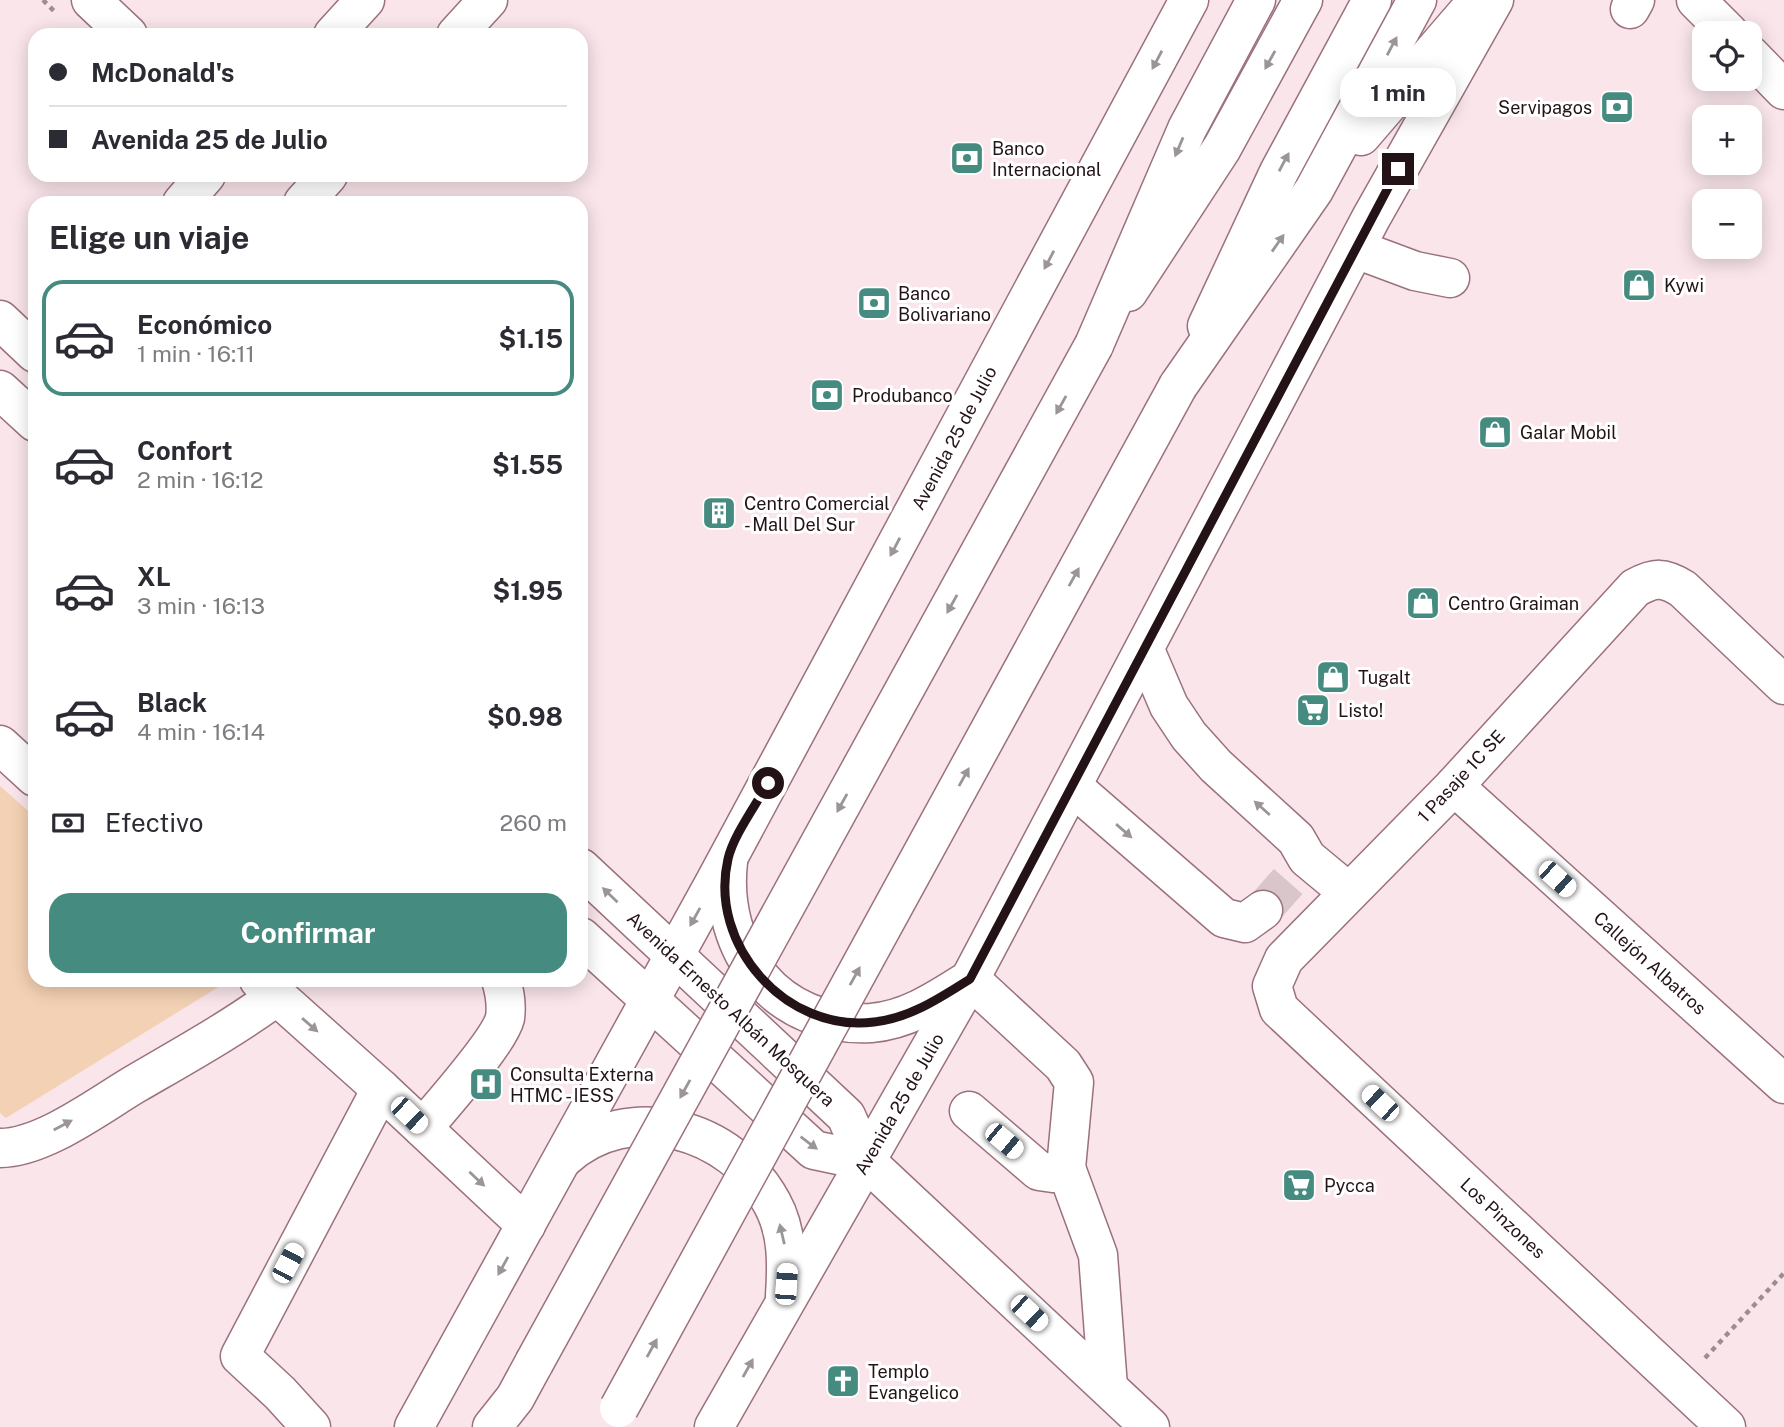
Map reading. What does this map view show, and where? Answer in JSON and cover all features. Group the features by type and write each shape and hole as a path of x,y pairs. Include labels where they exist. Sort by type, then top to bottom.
{"main road":[{"path":"91,0 121,28"},
{"path":"339,28 365,0"},
{"path":"462,28 488,0"},
{"name":"Avenida 25 de Julio","path":"414,1427 728,857 1189,0"},
{"path":"1096,341 1187,129 1256,0"},
{"path":"502,1417 1096,341 1222,148 1303,0"},
{"path":"614,1417 1180,382 1279,172 1372,0"},
{"path":"1314,190 1417,0"},
{"path":"1180,382 1314,190 1479,0"},
{"name":"Avenida 25 de Julio","path":"714,1427 970,979 1356,249 1494,0"},
{"path":"1696,0 1717,21"},
{"path":"1762,67 1784,90"},
{"path":"188,196 200,182"},
{"path":"309,196 322,182"},
{"path":"1356,249 1415,271 1450,278"},
{"path":"0,320 28,346"},
{"path":"15,404 28,383"},
{"name":"1 Pasaje 1C SE","path":"1279,1009 1272,986 1284,959 1454,786 1636,588 1653,578 1668,580 1683,589 1784,685"},
{"path":"1145,649 1169,706 1189,736 1216,766 1296,839 1304,862 1348,892"},
{"path":"0,745 28,771"},
{"name":"Callejón Albatros","path":"1454,786 1784,1084"},
{"path":"1073,787 1224,918 1254,916 1284,959"},
{"path":"728,857 726,899 729,920 740,950 758,976 782,998 810,1013 841,1022 873,1023 904,1016 970,979 1063,1065 1074,1082 1066,1168 1098,1255 1108,1387"},
{"name":"Avenida Ernesto Albán Mosquera","path":"588,875 846,1116 866,1161 1150,1427"},
{"path":"588,943 814,1150 866,1161"},
{"path":"423,1128 492,1041 504,1021 507,999 503,987"},
{"path":"0,1148 21,1146 61,1127 247,1018 268,988 382,1089 526,1225"},
{"name":"Los Pinzones","path":"1279,1009 1701,1412"},
{"path":"311,1427 280,1392 225,1354 382,1089"},
{"path":"969,1111 1039,1171 1053,1173 1066,1168"},
{"path":"560,1162 582,1142 612,1130 643,1126 675,1128 705,1139 733,1155 755,1177 773,1204 784,1234 787,1265 785,1302"}],"path":[{"path":"1701,1412 1784,1273"}],"shaded area":[{"path":"0,786 28,811 28,987 218,987 6,1118 0,1113"}],"tunnel":[{"path":"1263,910 1301,867"}],"place":[{"name":"Servipagos","path":"1617,107"},
{"name":"Banco Internacional","path":"967,158"},
{"name":"Kywi","path":"1639,285"},
{"name":"Banco Bolivariano","path":"874,303"},
{"name":"Produbanco","path":"827,395"},
{"name":"Galar Mobil","path":"1495,432"},
{"name":"Centro Comercial - Mall Del Sur","path":"719,513"},
{"name":"Centro Graiman","path":"1423,603"},
{"name":"Tugalt","path":"1333,677"},
{"name":"Listo!","path":"1313,710"},
{"name":"Consulta Externa HTMC - IESS","path":"486,1084"},
{"name":"Pycca","path":"1299,1185"},
{"name":"Templo Evangelico","path":"843,1381"}],"route":[{"path":"768,783 728,857 725,888 729,920 740,950 758,976 782,998 810,1013 841,1022 873,1023 904,1016 933,1003 970,979 1398,169"}]}
